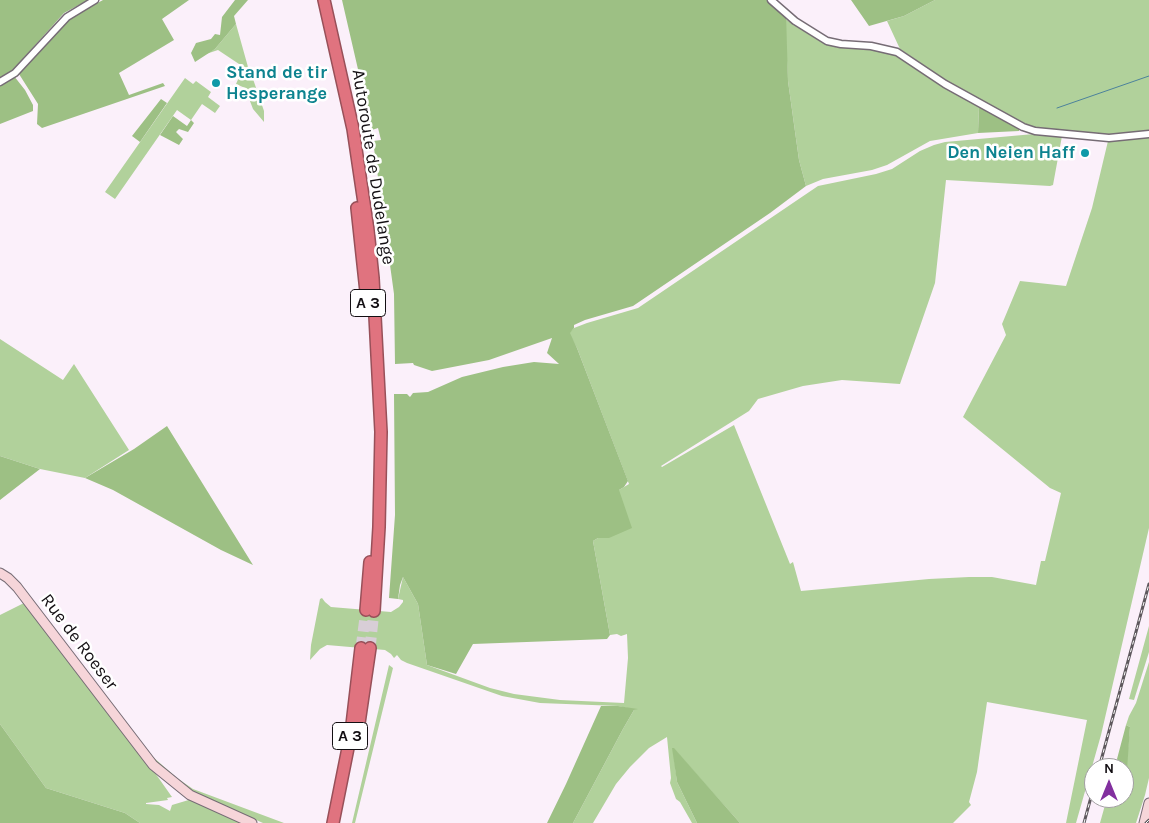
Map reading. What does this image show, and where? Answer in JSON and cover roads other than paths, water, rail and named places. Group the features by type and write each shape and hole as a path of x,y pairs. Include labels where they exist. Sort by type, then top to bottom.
{"highway":[{"name":"Autoroute de Dudelange","path":"316,0 336,86 352,171 368,313 372,379 374,479 370,611 379,527 381,432 373,278 353,129 324,0"},
{"name":"A 3","path":"333,823 365,648 359,726 340,823"}],"main road":[{"name":"Rue de Roeser","path":"0,573 17,587 153,765 180,788 199,799 252,823"},
{"path":"1144,823 1149,803"}],"street":[{"path":"0,82 15,73 67,17 95,0"},
{"path":"771,0 795,21 827,41 840,44 871,46 897,52 945,84 1023,127 1035,131 1109,138 1149,134"}],"waterway":[{"path":"1057,108 1149,76"}],"tunnel":[{"path":"361,648 366,610"},
{"path":"370,648 374,611"}],"railway":[{"path":"1102,758 1149,584"},
{"path":"1084,823 1088,808"},
{"path":"1146,823 1149,820"}],"place":[{"name":"Stand de tir Hesperange","path":"216,83"},
{"name":"Den Neien Haff","path":"1085,153"}]}
